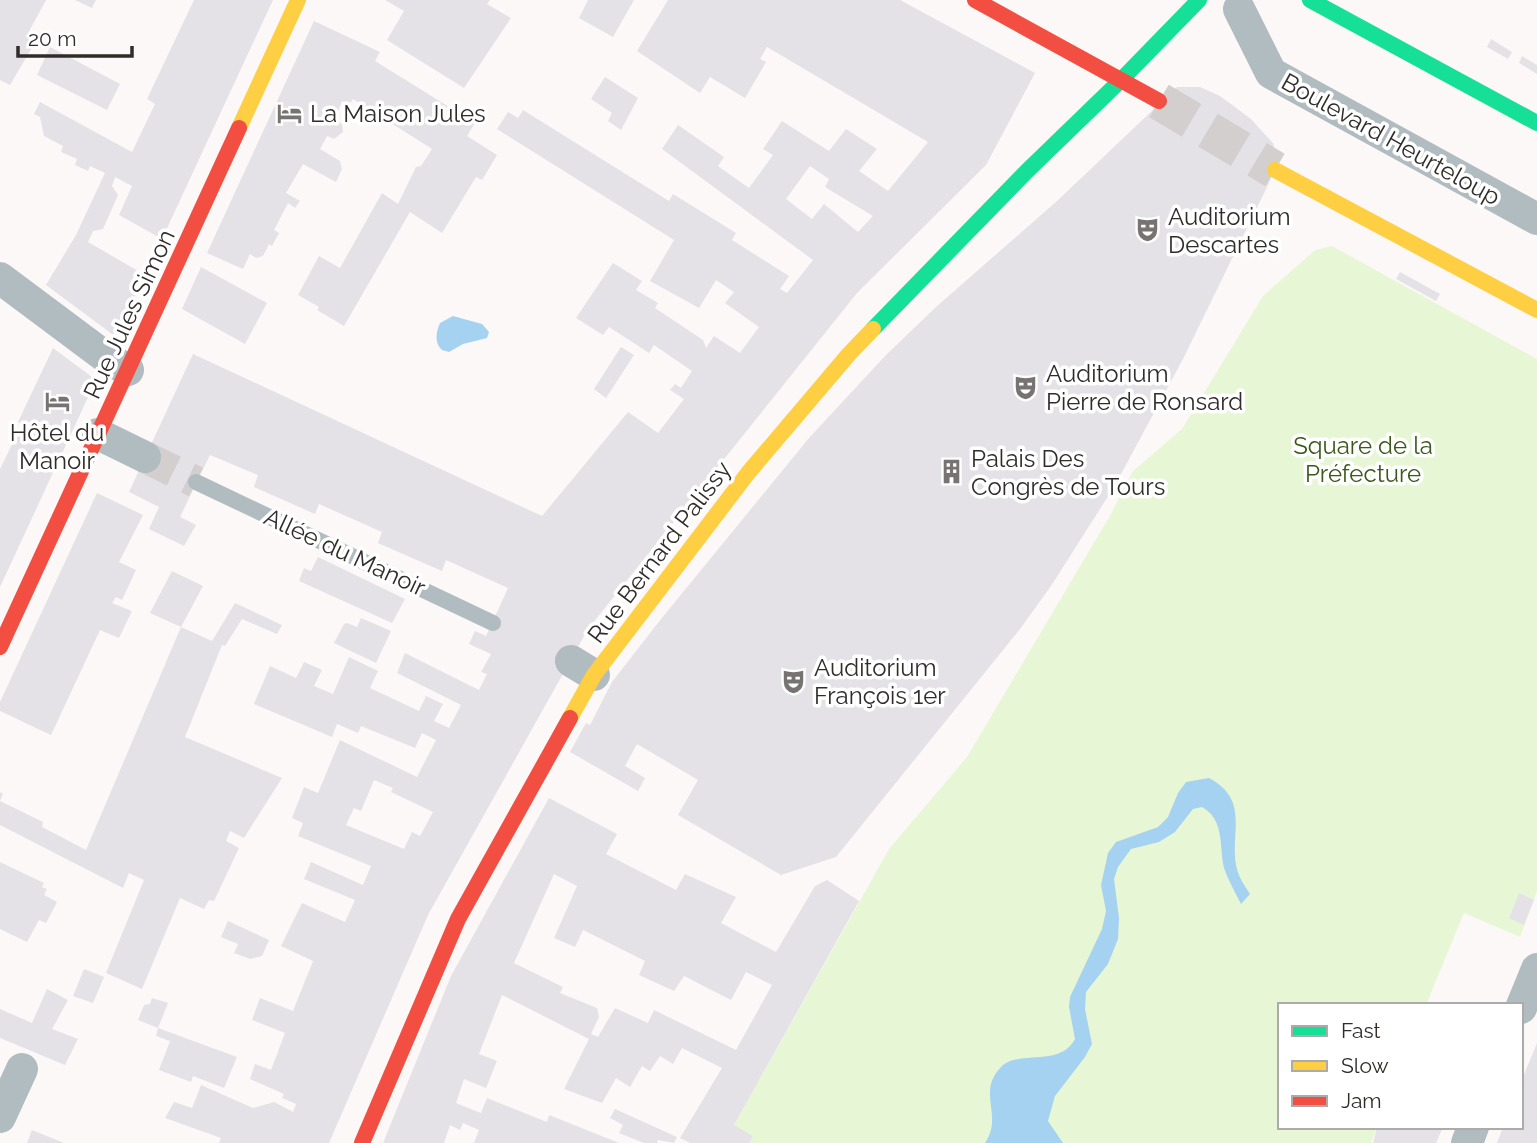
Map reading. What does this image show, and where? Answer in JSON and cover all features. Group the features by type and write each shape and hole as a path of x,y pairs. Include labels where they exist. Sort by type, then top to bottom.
{"street":[{"name":"Rue Jules Simon","path":"0,647 298,0"},
{"path":"975,0 1158,101"},
{"name":"Rue Bernard Palissy","path":"362,1143 458,919 582,668 849,354 1199,0"},
{"path":"1310,0 1537,123"},
{"name":"Boulevard Heurteloup","path":"1239,9 1271,73 1537,219"},
{"path":"1275,170 1537,310"},
{"path":"0,278 107,358 128,370"},
{"path":"98,434 145,457"},
{"path":"1523,1003 1537,970"},
{"path":"0,1117 22,1069"}],"lane":[{"name":"Allée du Manoir","path":"197,482 493,623"}],"green space":[{"name":"Square de la Préfecture","path":"1332,246 1537,359 1537,891 1520,937 1464,913 1427,1003 1278,1003 1278,1129 1376,1129 1371,1143 749,1143 734,1125 889,849 967,757 1111,514 1133,471 1182,429 1263,296 1315,250"}],"water":[{"path":"453,316 482,324 489,332 487,338 463,344 449,352 442,350 437,341 439,326"},
{"path":"1209,778 1222,787 1234,808 1237,869 1250,894 1241,904 1224,868 1218,826 1209,812 1202,807 1193,809 1175,832 1159,842 1131,849 1118,867 1114,879 1119,918 1118,939 1108,964 1086,992 1085,1009 1092,1044 1055,1096 1048,1121 1063,1143 985,1143 992,1123 991,1086 1001,1067 1018,1059 1059,1053 1068,1048 1075,1039 1069,1007 1070,997 1102,929 1106,911 1101,885 1108,853 1116,842 1158,827 1168,817 1186,782"}],"building":[{"path":"0,0 46,0 27,35 37,39 10,85 0,80"},
{"path":"75,0 96,0 92,8"},
{"path":"194,0 273,0 162,239 119,215 132,186 115,177 112,186 118,195 103,229 93,231 88,242 145,275 116,337 46,285 76,235 105,173 90,166 88,171 75,165 77,159 61,152 63,146 44,136 40,117 34,114 40,102 132,152 155,104 147,99"},
{"path":"385,0 490,0 487,4 511,18 464,88 387,40 404,11"},
{"path":"588,0 634,0 613,37 579,18"},
{"path":"668,0 900,0 1035,73 986,165 857,293 588,629 428,915 329,1143 219,1143 221,1138 165,1118 174,1102 192,1108 201,1085 253,1108 274,1102 293,1112 296,1104 282,1098 284,1094 250,1079 255,1064 271,1070 285,1033 252,1020 260,998 293,1011 313,961 281,946 302,903 345,922 355,900 304,879 311,862 363,885 371,866 298,836 303,823 292,818 304,787 318,793 340,740 417,777 436,740 422,733 415,748 361,726 358,733 337,724 332,737 254,704 270,666 296,678 304,662 322,670 314,686 333,694 349,657 378,671 370,688 419,711 426,696 443,704 434,721 449,728 461,705 397,673 405,653 479,690 487,674 481,672 491,654 469,644 475,631 486,636 508,588 446,560 442,571 378,543 382,532 319,504 315,514 254,487 258,475 210,455 180,517 196,525 184,546 149,529 159,507 129,492 193,354 542,516 628,412 658,433 684,399 670,390 675,384 681,388 692,371 654,345 649,353 609,327 603,335 576,318 613,263 642,281 636,290 658,303 655,308 703,340 706,348 714,336 740,353 759,327 725,303 734,292 716,280 699,308 650,281 674,240 497,129 508,112 518,118 523,110 669,201 673,194 736,233 732,240 789,276 780,289 787,293 813,260 662,149 678,125 724,157 718,166 749,188 773,155 763,149 782,121 829,151 846,129 877,149 859,171 888,191 928,142 767,47 760,59 766,62 745,98 710,77 700,93 637,51","holes":["810,166 829,179 825,187 873,216 858,232 824,204 812,219 786,199","374,780 393,788 391,792 433,812 420,836 412,832 404,849 346,825 354,808 361,811"]},
{"path":"314,21 380,52 375,61 475,123 467,136 497,155 482,180 476,177 442,233 410,212 344,326 298,295 319,256 340,268 382,193 398,204 416,167 421,166 432,149 353,99 349,105 342,101 335,119 342,124 343,132 334,139 327,136 320,149 340,161 342,169 336,182 303,164 286,193 300,201 295,208 288,203 274,230 279,233 263,256 256,258 250,254 243,269 207,253"},
{"path":"1491,39 1512,52 1508,59 1487,47"},
{"path":"50,47 120,84 107,110 37,75"},
{"path":"1522,56 1537,65 1537,74 1519,63"},
{"path":"605,77 638,98 621,130 608,121 612,113 591,99"},
{"name":"Palais Des Congrès de Tours","path":"1177,87 1200,87 1220,96 1251,119 1273,143 1278,160 1268,185 1183,359 1114,487 1051,586 1020,629 836,857 781,875 678,815 698,780 637,744 625,766 645,778 638,791 570,752 586,723 590,725 612,682 809,438 885,356 936,307 1057,201"},
{"path":"201,267 267,303 245,344 182,309"},
{"path":"1400,272 1440,294 1436,301 1396,279"},
{"path":"621,347 634,355 606,398 594,389"},
{"path":"53,348 96,380 0,587 0,469 22,424 18,422"},
{"path":"97,493 143,515 119,562 136,570 122,600 116,597 112,603 132,611 119,638 100,630 51,735 0,711 0,702"},
{"path":"318,557 405,599 392,623 299,581 304,568 311,571"},
{"path":"172,571 203,586 181,627 150,613"},
{"path":"235,603 282,625 277,634 242,619 225,646 222,645 185,737 282,778 244,838 230,831 226,841 239,848 214,901 209,900 204,909 180,898 142,989 106,973 144,880 129,873 123,888 0,825 0,801 43,822 42,827 86,850 181,627 212,641"},
{"path":"361,618 391,631 376,663 334,643 344,624 357,627"},
{"path":"549,798 617,834 606,854 676,890 685,874 736,897 721,923 776,952 815,886 827,880 859,901 734,1125 753,1136 749,1143 690,1143 680,1138 722,1068 682,1048 673,1064 660,1056 650,1071 642,1066 630,1087 616,1078 602,1103 564,1089 589,1039 502,995 479,1054 497,1061 486,1088 464,1079 456,1103 481,1113 487,1098 547,1122 549,1115 619,1143 474,1143 479,1130 463,1123 460,1130 450,1125 444,1143 383,1143 451,976","holes":["554,874 577,886 554,938 575,947 583,930 645,961 639,975 674,991 684,976 731,1000 746,972 772,985 736,1050 654,1010 648,1023 615,1008 598,1037 591,1034 599,1017 597,1008 560,993 563,987 514,963"]},
{"path":"0,862 44,883 42,887 47,889 44,895 57,902 46,923 39,920 27,942 0,929"},
{"path":"1519,893 1534,900 1524,925 1509,918"},
{"path":"228,921 269,940 262,956 250,959 234,953 238,944 221,937"},
{"path":"84,969 104,977 93,1003 73,996"},
{"path":"47,989 68,1000 52,1029 78,1039 65,1065 0,1038 0,1009 32,1023"},
{"path":"152,998 168,1003 158,1028 138,1020 144,1005 150,1004"},
{"path":"158,1028 237,1057 224,1088 193,1076 191,1082 159,1070 170,1041 156,1036"},
{"path":"1537,1043 1537,1143 1497,1143 1502,1129 1523,1129 1523,1077"},
{"path":"615,1109 677,1137 674,1143 658,1140 657,1143 644,1143 619,1133 623,1125 610,1118"},
{"path":"1376,1129 1442,1129 1436,1143 1373,1143"},
{"path":"32,1130 64,1143 27,1143"}],"tunnel":[{"path":"1159,101 1275,170"},
{"path":"145,457 196,482"}],"traffic: fast":[{"path":"1122,79 1199,0"},
{"path":"1310,0 1537,123"},
{"path":"873,329 1027,171 1122,79"}],"traffic: slow":[{"path":"239,128 298,0"},
{"path":"1275,170 1537,310"},
{"path":"570,718 594,675 748,473 873,329"}],"traffic: jam":[{"path":"975,0 1159,101"},
{"path":"0,647 239,128"},
{"path":"362,1143 458,919 570,718"}],"place":[{"name":"La Maison Jules","path":"290,113"},
{"name":"Auditorium Descartes","path":"1148,230"},
{"name":"Auditorium Pierre de Ronsard","path":"1026,387"},
{"name":"Hôtel du Manoir","path":"57,401"},
{"name":"Palais Des Congrès de Tours","path":"951,472"},
{"name":"Auditorium François 1er","path":"794,681"}]}
